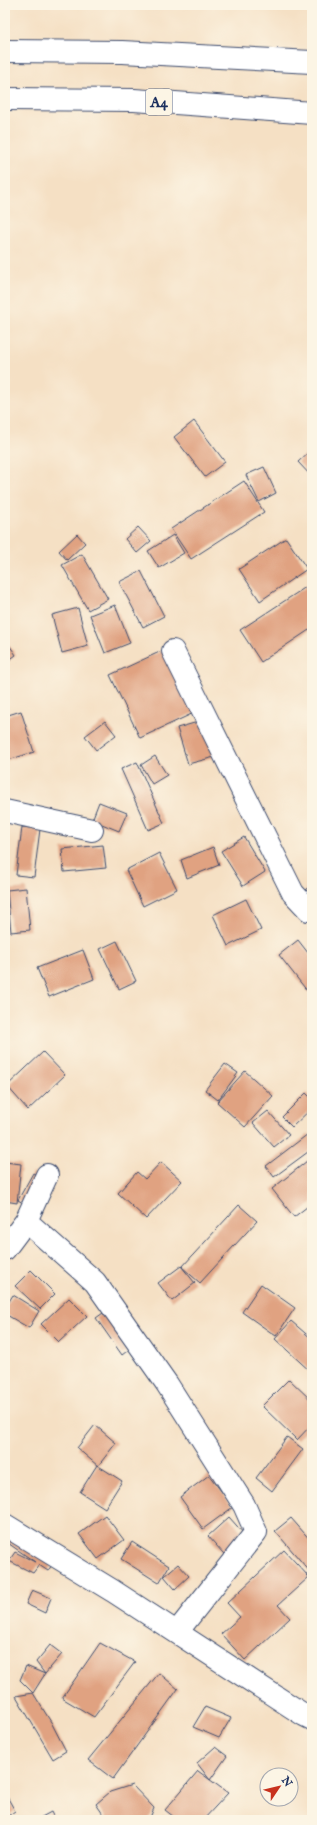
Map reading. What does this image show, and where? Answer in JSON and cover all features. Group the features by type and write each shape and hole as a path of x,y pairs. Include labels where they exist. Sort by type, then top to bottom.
{"main road":[{"path":"5,51 122,52 312,62"},
{"name":"A4","path":"5,99 134,100 312,113"},
{"path":"173,651 293,893 309,910 312,909"},
{"path":"5,811 92,830"},
{"path":"5,1249 26,1221 47,1175"},
{"path":"26,1221 95,1282 167,1384 244,1505 256,1532 177,1632"},
{"path":"5,1525 114,1591 312,1719"}],"building":[{"path":"194,421 225,462 205,477 174,437"},
{"path":"312,449 312,477 298,462"},
{"path":"264,467 276,493 259,502 246,475"},
{"path":"244,481 264,512 191,559 171,529"},
{"path":"138,527 151,541 137,553 125,539"},
{"path":"77,534 85,543 67,560 59,551"},
{"path":"173,535 184,553 159,568 148,551"},
{"path":"286,538 307,569 260,601 239,569"},
{"path":"82,554 108,599 88,610 62,565"},
{"path":"141,571 164,616 143,627 119,582"},
{"path":"312,583 312,628 261,662 240,630"},
{"path":"115,605 130,643 105,653 90,615"},
{"path":"78,608 88,646 62,653 52,615"},
{"path":"5,639 16,655 5,663"},
{"path":"168,648 198,711 140,738 110,675"},
{"path":"21,711 34,752 5,761 5,716"},
{"path":"212,718 222,755 188,764 177,728"},
{"path":"105,721 116,735 96,750 85,736"},
{"path":"155,756 167,775 152,784 141,765"},
{"path":"137,762 164,823 148,830 121,769"},
{"path":"99,802 127,813 119,831 92,820"},
{"path":"22,827 40,829 34,877 16,875"},
{"path":"244,837 265,872 243,886 221,851"},
{"path":"103,845 106,868 64,872 62,849"},
{"path":"213,847 219,865 187,878 181,860"},
{"path":"159,853 177,889 143,906 126,870"},
{"path":"312,885 312,899 306,890"},
{"path":"26,888 30,930 11,932 7,890"},
{"path":"246,899 261,930 228,946 213,915"},
{"path":"298,940 312,958 312,989 308,992 279,955"},
{"path":"117,941 136,981 119,989 100,949"},
{"path":"83,950 94,979 49,997 37,968"},
{"path":"43,1052 65,1075 28,1110 7,1086"},
{"path":"225,1064 238,1073 218,1100 205,1090"},
{"path":"245,1071 273,1096 245,1127 217,1102"},
{"path":"306,1093 312,1099 312,1108 292,1127 282,1117"},
{"path":"268,1111 289,1135 274,1147 253,1123"},
{"path":"308,1134 312,1139 312,1149 274,1177 266,1166"},
{"path":"312,1157 312,1203 294,1217 272,1189"},
{"path":"5,1162 21,1164 17,1203 5,1201"},
{"path":"161,1162 182,1181 146,1219 118,1193 137,1172 145,1179"},
{"path":"33,1173 46,1180 31,1208 18,1200"},
{"path":"239,1205 257,1221 200,1283 182,1267"},
{"path":"181,1266 195,1283 172,1301 158,1283"},
{"path":"31,1270 55,1294 40,1309 15,1286"},
{"path":"261,1284 295,1308 276,1336 242,1312"},
{"path":"13,1295 39,1311 29,1328 5,1314 5,1308"},
{"path":"69,1298 87,1316 59,1342 41,1324"},
{"path":"110,1308 136,1344 122,1355 96,1318"},
{"path":"291,1321 312,1339 312,1373 275,1339"},
{"path":"289,1379 312,1401 312,1424 297,1440 262,1406"},
{"path":"95,1425 116,1443 98,1466 77,1448"},
{"path":"287,1437 303,1449 272,1491 256,1478"},
{"path":"97,1465 122,1481 105,1508 80,1492"},
{"path":"209,1475 233,1507 203,1529 180,1497"},
{"path":"105,1515 124,1540 98,1559 79,1534"},
{"path":"229,1517 253,1544 231,1562 208,1536"},
{"path":"291,1518 312,1542 312,1574 275,1531"},
{"path":"5,1530 59,1554 48,1571 39,1565 33,1573 9,1561 15,1552 35,1562 5,1541"},
{"path":"132,1542 169,1566 159,1583 121,1559"},
{"path":"284,1550 309,1577 278,1605 290,1618 245,1660 221,1634 240,1617 227,1603"},
{"path":"178,1564 189,1576 175,1589 164,1576"},
{"path":"32,1590 51,1598 45,1613 26,1604"},
{"path":"100,1643 135,1662 94,1717 62,1698"},
{"path":"50,1645 62,1654 45,1674 36,1662"},
{"path":"26,1666 45,1674 33,1693 20,1680"},
{"path":"159,1673 178,1689 113,1779 88,1760"},
{"path":"33,1693 51,1722 66,1751 53,1759 16,1696"},
{"path":"205,1707 231,1718 219,1738 193,1727"},
{"path":"215,1747 227,1756 210,1780 197,1763"},
{"path":"198,1771 228,1793 203,1820 178,1820 165,1810"},
{"path":"132,1785 154,1808 149,1820 107,1820 96,1804 110,1792"},
{"path":"5,1793 15,1811 5,1818"},
{"path":"51,1812 55,1820 36,1820"},
{"path":"162,1816 167,1820 159,1820"}]}
